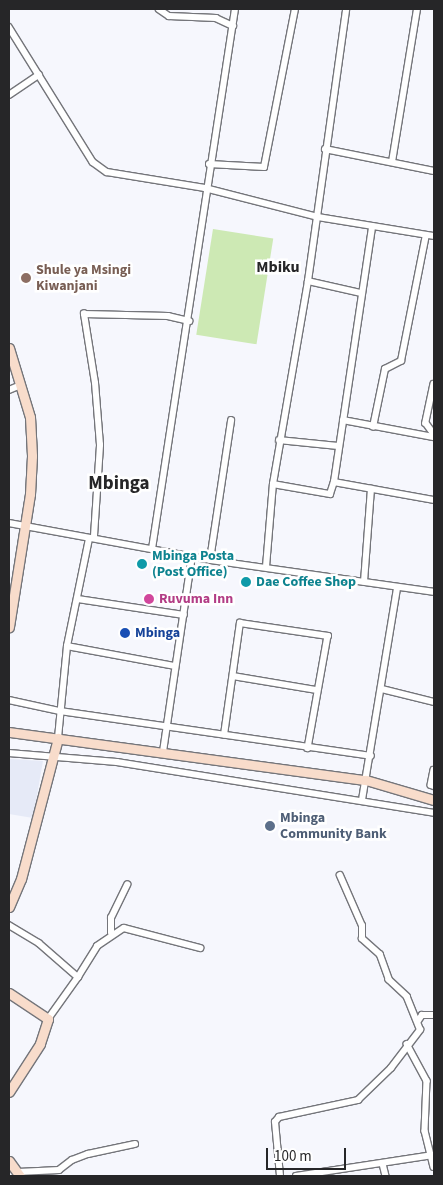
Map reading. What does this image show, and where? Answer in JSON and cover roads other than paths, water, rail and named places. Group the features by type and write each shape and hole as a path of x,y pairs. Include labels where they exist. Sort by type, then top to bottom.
{"street":[{"path":"159,9 169,16 216,18 233,26"},
{"path":"152,549 189,321 205,188 235,9"},
{"path":"209,164 264,167 295,9"},
{"path":"266,568 273,484 279,440 318,217 325,149 339,76 346,9"},
{"path":"392,162 417,9"},
{"path":"9,27 93,162 107,172 205,188 318,217 434,236"},
{"path":"9,95 39,75"},
{"path":"325,149 434,171"},
{"path":"273,484 330,494 334,482 372,227"},
{"path":"373,427 385,369 401,361 426,235"},
{"path":"308,281 361,293"},
{"path":"9,906 21,879 58,738 67,646 92,538 100,445 95,383 84,314 168,316 189,321"},
{"path":"9,348 30,417 32,456 25,524 12,583 9,627"},
{"path":"434,384 426,423 434,435"},
{"path":"9,390 21,385"},
{"path":"343,420 373,427 434,435"},
{"path":"210,560 231,421"},
{"path":"279,440 338,446"},
{"path":"334,482 434,500"},
{"path":"364,582 371,489"},
{"path":"9,523 25,524 210,560 434,592"},
{"path":"163,752 192,556"},
{"path":"362,800 371,756 397,588"},
{"path":"78,599 184,615"},
{"path":"224,735 240,623 328,636 308,748"},
{"path":"67,646 175,666"},
{"path":"233,676 318,690"},
{"path":"382,689 434,702"},
{"path":"9,700 60,711 371,756"},
{"path":"9,732 366,780 434,800"},
{"path":"9,753 53,755 362,800 434,813"},
{"path":"434,770 431,785 434,786"},
{"path":"280,1176 274,1122 279,1117 358,1100 392,1068 407,1044 420,1030 418,1020 409,1010 407,997 389,980 380,955 362,939 362,926 340,876"},
{"path":"112,933 111,918 127,885"},
{"path":"9,925 39,943 78,977"},
{"path":"9,1092 40,1044 48,1019 78,977 97,946 112,933 124,928 200,948"},
{"path":"9,993 48,1019"},
{"path":"418,1020 422,1015 434,1015"},
{"path":"407,1044 427,1081 425,1131 433,1156 434,1167"},
{"path":"427,1081 434,1083"},
{"path":"9,1161 19,1174 59,1170 72,1160 88,1154 134,1144"},
{"path":"296,1176 433,1156"},
{"path":"383,1164 386,1176"}],"place":[{"name":"Shule ya Msingi Kiwanjani","path":"26,278"},
{"name":"Mbinga Posta (Post Office)","path":"142,564"},
{"name":"Dae Coffee Shop","path":"246,582"},
{"name":"Ruvuma Inn","path":"149,599"},
{"name":"Mbinga","path":"125,633"},
{"name":"Mbinga Community Bank","path":"270,826"}],"district":[{"name":"Mbiku","path":"278,267"},
{"name":"Mbinga","path":"119,484"}]}
